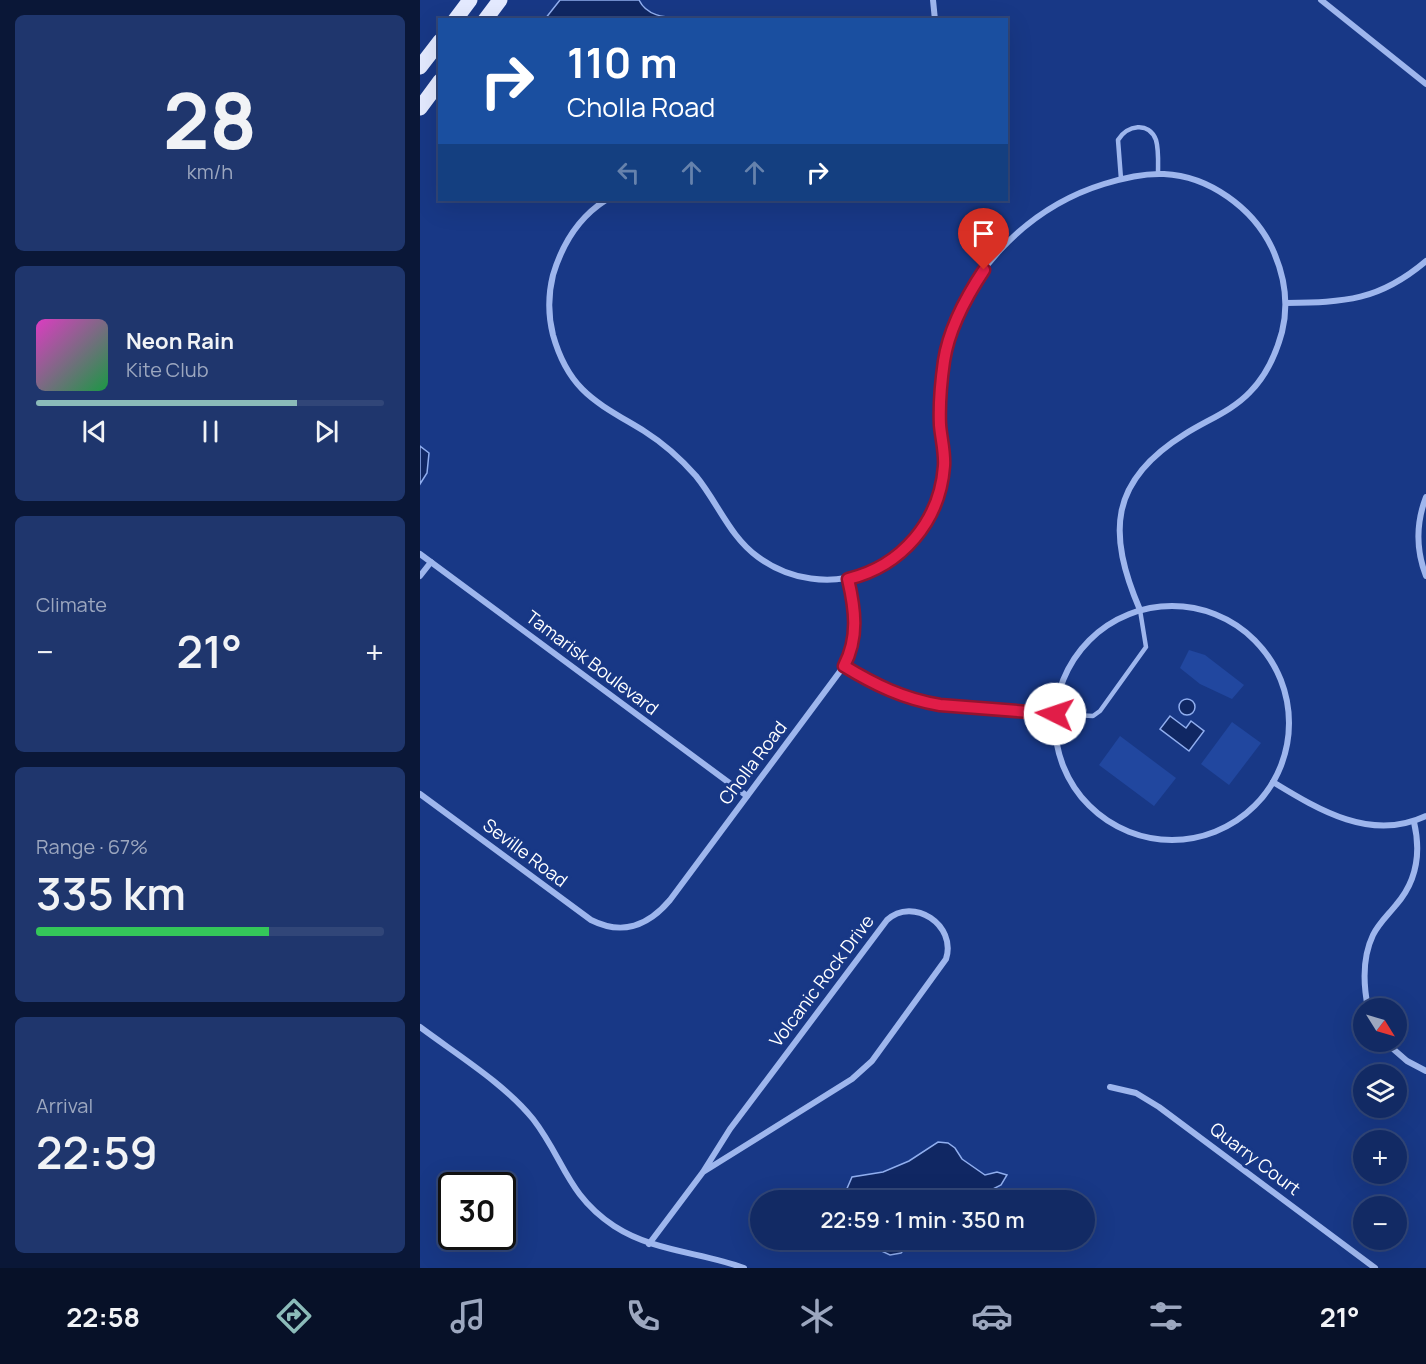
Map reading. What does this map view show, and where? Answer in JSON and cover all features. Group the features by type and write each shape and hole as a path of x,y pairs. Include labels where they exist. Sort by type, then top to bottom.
{"main road":[{"path":"456,18 470,0"},
{"path":"486,18 500,0"},
{"path":"420,67 438,44"},
{"path":"420,108 438,84"}],"street":[{"path":"933,0 935,18"},
{"path":"1321,0 1426,84"},
{"path":"605,201 589,213 571,235 558,260 551,286 549,314 552,330 569,373 595,402 649,435 683,463 706,490 733,532 761,560 783,571 825,580 848,579 886,563 906,549 922,530 934,508 944,465 940,394 944,358 957,320 975,283 1008,242 1038,217 1070,197 1095,186 1121,179 1158,174 1180,177 1209,187 1228,197 1246,211 1272,248 1280,268 1286,303 1284,325 1273,359 1256,386 1223,413 1194,428 1163,449 1135,480 1127,494 1118,524 1118,538 1120,551 1140,610"},
{"path":"1286,303 1332,302 1367,296 1393,285 1426,261"},
{"path":"1426,497 1420,516 1418,538 1420,560 1426,576"},
{"name":"Tamarisk Boulevard","path":"420,554 747,796"},
{"path":"420,576 431,562"},
{"name":"Cholla Road","path":"617,927 635,926 656,915 844,666 852,645 855,620 848,579"},
{"path":"1170,606 1206,610 1238,626 1264,650 1281,681 1289,716 1285,751 1273,782 1252,808 1236,821 1200,837 1160,840 1121,829 1104,819 1088,806 1075,790 1065,772 1059,754 1055,734 1055,714 1062,682 1081,649 1110,624 1140,610 1170,606"},
{"path":"844,666 890,691 922,702 1055,714"},
{"path":"1273,782 1324,813 1352,822 1382,825 1414,822 1426,816"},
{"name":"Seville Road","path":"420,794 584,915 598,923 617,927"},
{"path":"1366,998 1364,982 1366,958 1377,928 1404,895 1414,873 1418,843 1414,822"},
{"name":"Volcanic Rock Drive","path":"649,1244 703,1173 730,1129 887,920 901,910 910,910 926,915 938,925 946,936 949,951 946,959 872,1061 852,1079 703,1173"},
{"path":"420,1027 502,1089 523,1108 534,1120 568,1180 584,1201 615,1227 649,1244 744,1268"},
{"path":"1397,1052 1407,1061 1426,1071"},
{"name":"Quarry Court","path":"1110,1087 1136,1093 1159,1107 1375,1268"}],"lane":[{"path":"1121,179 1118,140 1126,129 1134,127 1148,130 1153,135 1156,141 1158,174"},
{"path":"1055,714 1093,716 1100,711 1146,647 1140,610"}],"shaded area":[{"path":"560,0 639,0 648,11 654,14 678,18 546,18"},
{"path":"420,446 429,453 427,473 420,484"},
{"path":"1189,650 1205,655 1244,685 1232,699 1200,684 1180,668"},
{"path":"1187,699 1193,701 1195,707 1193,713 1187,715 1181,713 1179,707 1181,701"},
{"path":"1170,716 1186,728 1191,721 1204,731 1189,751 1160,729"},
{"path":"1232,722 1261,743 1229,785 1201,764"},
{"path":"1120,736 1176,778 1154,806 1099,765"},
{"path":"938,1142 948,1143 955,1148 962,1159 985,1175 997,1172 1007,1175 1001,1185 991,1190 846,1190 852,1177 883,1172 909,1161"},
{"path":"879,1250 904,1250 901,1253 890,1255"}],"route":[{"path":"984,270 967,296 944,358 940,394 940,426 944,465 939,494 929,520 906,549 886,563 848,579 855,620 852,645 844,666 890,691 922,702 1055,714"}]}
